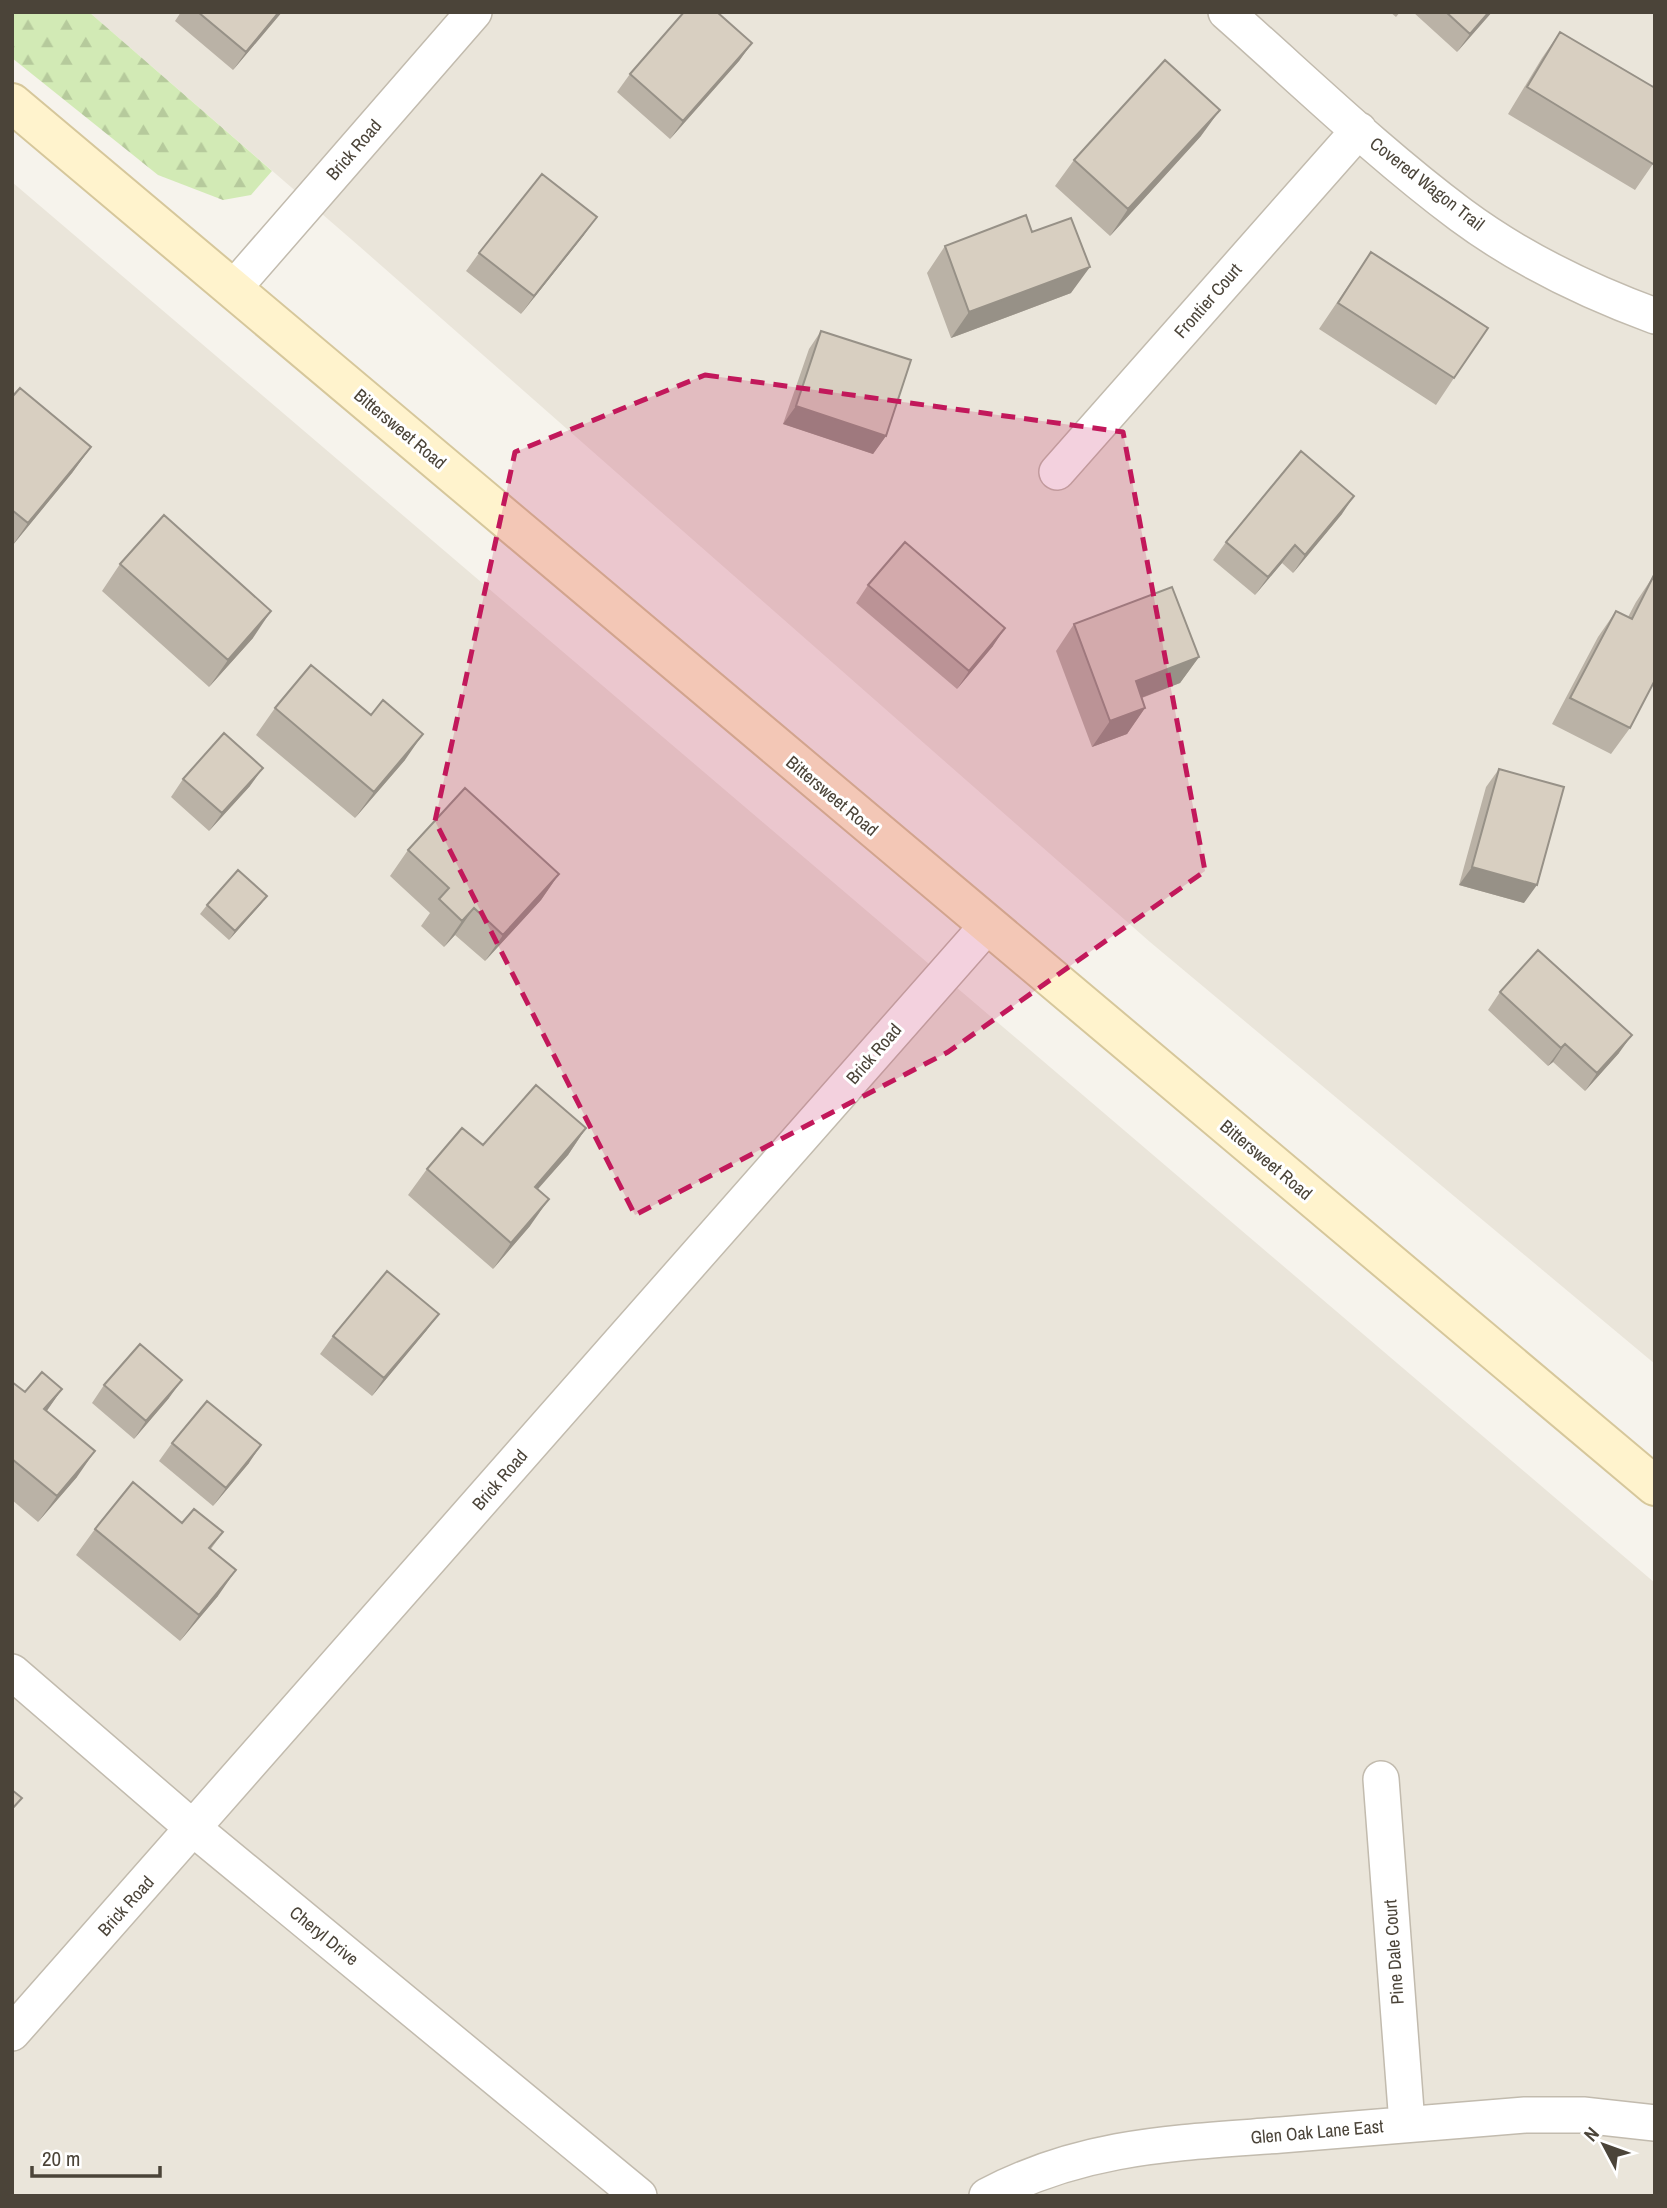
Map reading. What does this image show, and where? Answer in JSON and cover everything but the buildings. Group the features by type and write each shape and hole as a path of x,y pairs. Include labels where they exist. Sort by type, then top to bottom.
{"street":[{"name":"Brick Road","path":"233,289 474,12"},
{"name":"Covered Wagon Trail","path":"1226,12 1359,130 1461,215 1548,270 1655,316"},
{"name":"Bittersweet Road","path":"12,103 1655,1486"},
{"name":"Frontier Court","path":"1057,472 1359,130"},
{"name":"Brick Road","path":"12,2033 987,926"},
{"name":"Cheryl Drive","path":"12,1672 194,1829 639,2196"},
{"name":"Pine Dale Court","path":"1381,1779 1407,2124"},
{"name":"Glen Oak Lane East","path":"987,2196 1023,2177 1083,2156 1163,2144 1525,2115 1583,2115 1655,2123"}],"highlighted area":[{"path":"705,375 1123,432 1205,871 948,1052 635,1215 435,821 515,452"}],"shaded area":[{"path":"89,12 1655,12 1655,1364 1150,942"},
{"path":"12,182 1655,1583 1655,2196 12,2196"}],"green space":[{"path":"12,12 89,12 272,171 251,195 223,200 158,175 12,58"}]}
